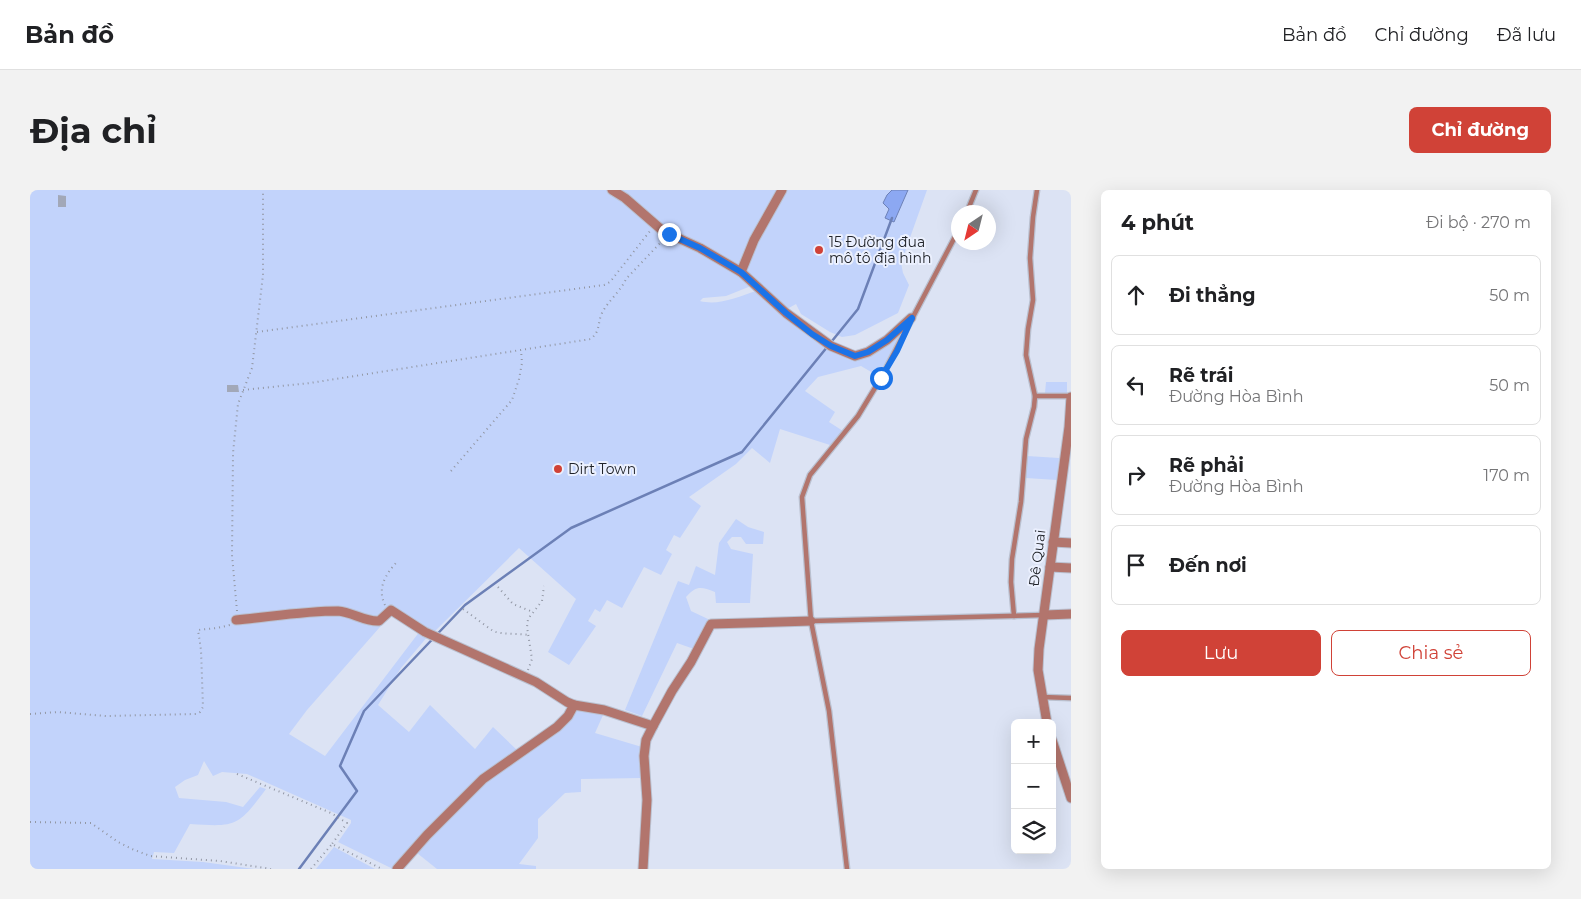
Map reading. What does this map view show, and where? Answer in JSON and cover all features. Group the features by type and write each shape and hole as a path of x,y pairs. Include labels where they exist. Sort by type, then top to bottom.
{"street":[{"path":"612,190 625,198 655,225 669,234 700,248 741,272 786,313 812,334 831,346 855,356 868,352 881,344 912,318"},
{"path":"741,272 754,240 782,190"},
{"name":"Đê Quai","path":"1046,719 1038,670 1039,649 1045,615 1053,542 1067,464 1071,396"},
{"path":"1053,542 1071,543"},
{"path":"1050,566 1071,568"},
{"path":"236,620 340,611 374,622 379,621 391,610 425,632 547,688 566,702 604,710 653,726"},
{"path":"1045,615 1071,614"},
{"path":"644,869 647,800 644,756 646,740 711,624 811,621"},
{"path":"397,869 427,835 484,779 557,727 568,716 574,705"},
{"path":"1056,752 1071,798"}],"lane":[{"path":"969,205 976,190"},
{"path":"1014,616 1011,582 1012,559 1021,502 1026,439 1035,396 1026,355 1033,300 1030,258 1037,190"},
{"path":"847,869 829,711 811,621 802,496 810,475 858,416 897,351 912,318 951,244"},
{"path":"1035,396 1071,396"},
{"path":"811,621 1045,615"},
{"path":"1042,697 1071,698"}],"path":[{"path":"30,714 58,712 106,716 196,714 203,707 198,630 225,626 236,620 232,555 233,454 237,410 252,368 257,332 264,265 263,190"},
{"path":"257,332 604,285 610,282 655,225"},
{"path":"243,390 310,383 484,354 590,339 597,334 603,313 623,287 626,279 669,234"},
{"path":"451,471 512,400 519,379 522,350"},
{"path":"389,611 382,598 383,581 396,563"},
{"path":"526,678 532,659 527,627 528,619 542,601 544,586"},
{"path":"498,588 513,604 533,612"},
{"path":"464,609 493,632 529,635"},
{"path":"237,774 331,813 347,823 310,869"},
{"path":"30,822 91,823 132,850 150,856 220,861 271,869"},
{"path":"332,844 382,869"}],"shaded area":[{"path":"30,190 892,190 887,195 894,222 908,190 927,190 901,263 903,273 909,285 898,313 855,335 842,337 830,332 801,314 796,304 787,309 751,286 726,296 703,298 700,301 721,302 756,291 803,332 850,360 864,357 906,326 878,376 861,366 818,377 805,391 835,412 829,422 843,431 830,445 780,429 770,463 752,448 736,464 689,497 701,506 680,538 674,535 666,550 672,554 661,575 644,567 622,608 607,600 600,612 595,609 588,621 596,626 569,665 548,652 576,599 519,548 433,633 394,611 307,710 289,734 325,756 420,631 428,636 401,668 378,705 409,732 430,705 475,749 493,727 518,751 393,869 338,842 351,823 351,820 247,774 222,772 213,776 204,761 198,775 185,780 175,787 179,798 226,802 243,807 260,787 266,789 242,818 227,824 190,824 174,853 154,852 152,859 203,862 254,869 30,869"},
{"path":"1046,382 1067,382 1067,394 1045,393"},
{"path":"1027,456 1059,458 1057,480 1026,478"},
{"path":"736,519 748,527 764,532 763,544 746,544 741,537 732,537 727,542 731,549 753,554 750,603 716,603 715,592 703,588 696,589 690,593 686,597 691,611 708,619 694,649 677,643 642,716 625,710 678,581 689,585 696,566 715,575 719,543"},
{"path":"576,709 603,715 595,733 642,747 641,778 581,779 581,792 565,793 538,819 538,838 519,864 536,866 536,869 437,869 417,853 482,784"},
{"path":"334,847 375,869 316,869"}],"water":[{"path":"892,190 908,190 894,222 885,218 889,209 883,203"}],"building":[{"path":"58,195 66,196 66,207 58,207"},
{"path":"227,385 238,385 239,392 227,392"}],"waterway":[{"path":"299,869 357,791 340,766 364,711 465,605 571,528 742,452 858,309 892,218"}],"place":[{"name":"15 Đường đua mô tô địa hình","path":"819,250"},
{"name":"Dirt Town","path":"558,469"}],"route":[{"path":"669,234 700,248 741,272 812,334 831,346 855,356 868,352 887,340 912,318 897,351 881,378"}]}
